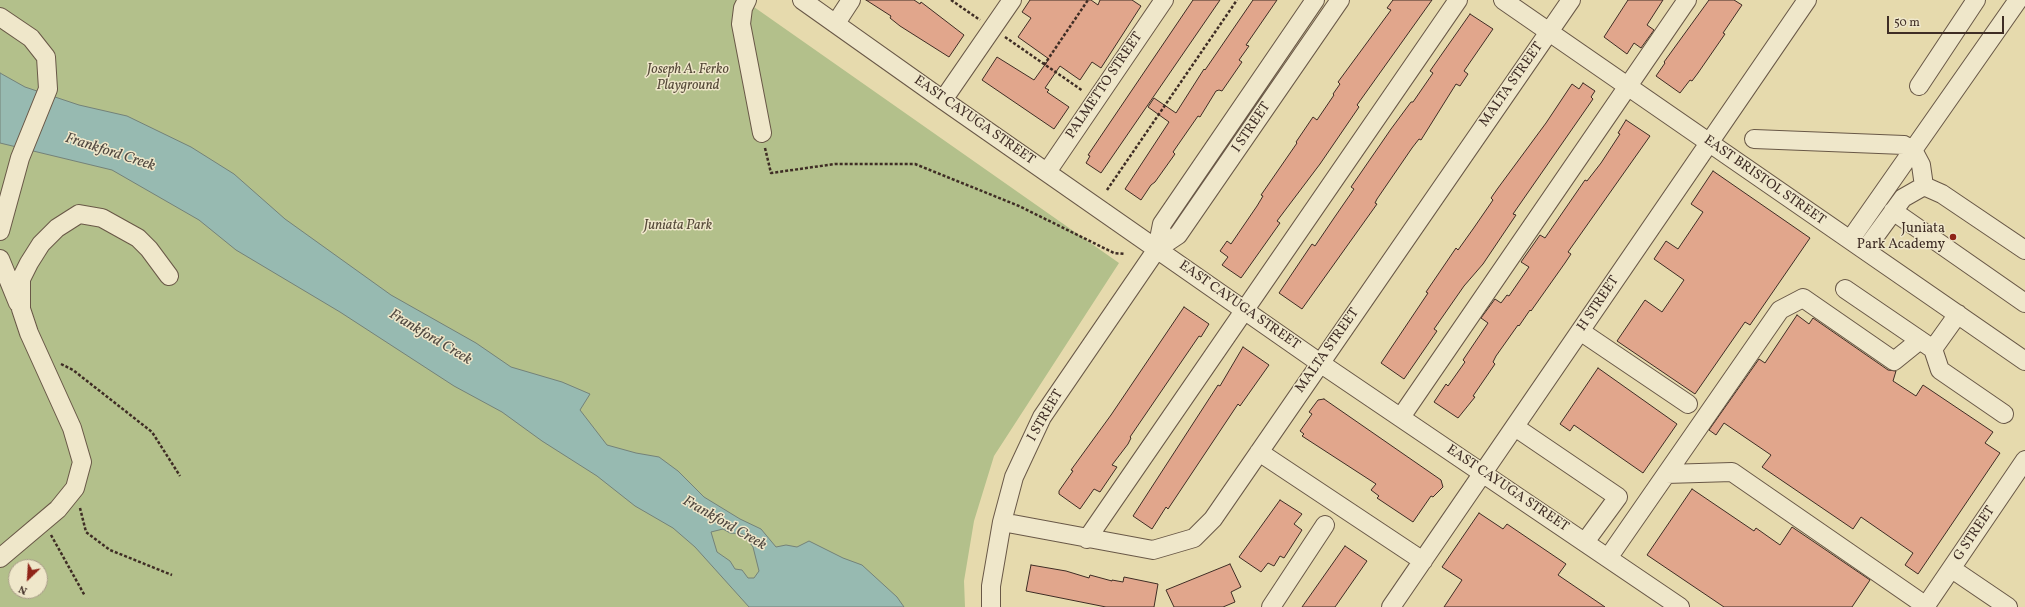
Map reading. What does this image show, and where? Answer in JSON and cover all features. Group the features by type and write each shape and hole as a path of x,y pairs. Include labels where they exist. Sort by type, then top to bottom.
{"street":[{"path":"747,0 743,8 741,24 762,133"},
{"name":"EAST CAYUGA STREET","path":"802,0 1320,363 1484,472 1680,607"},
{"path":"836,23 851,0"},
{"path":"943,100 1012,0"},
{"name":"PALMETTO STREET","path":"1047,172 1164,0"},
{"name":"I STREET","path":"1157,249 1162,224 1315,0"},
{"name":"I STREET","path":"991,607 991,586 1002,522 1014,477 1042,417 1157,249 1178,235 1340,0"},
{"path":"1087,539 1458,0"},
{"name":"EAST BRISTOL STREET","path":"1503,0 1550,31 1709,143 2025,361"},
{"name":"MALTA STREET","path":"1002,522 1087,539 1153,550 1194,538 1213,519 1571,0"},
{"path":"1401,417 1687,0"},
{"name":"H STREET","path":"1391,607 1806,0"},
{"path":"1919,86 1976,0"},
{"path":"1858,245 1913,150 2018,0"},
{"path":"0,17 31,38 46,57 48,89 20,158 0,231"},
{"path":"1754,139 1904,145 1913,150 1920,165 1924,186"},
{"path":"1858,245 1893,212 1903,198 1924,186"},
{"path":"1924,186 1942,194 2025,250"},
{"path":"1893,212 2025,303"},
{"path":"20,309 21,279 29,263 41,244 57,228 78,214 102,218 138,238 149,249 168,276"},
{"path":"0,259 38,352 72,428 82,462 75,488 58,510 0,558"},
{"path":"1845,289 1926,344 1940,370 2004,414"},
{"path":"1608,558 1780,310 1803,298 1894,361 1926,344 1958,314"},
{"path":"1580,331 1688,404"},
{"path":"1514,427 1618,497 1585,542"},
{"path":"1259,452 1423,561"},
{"name":"G STREET","path":"1925,606 1952,569 2025,460"},
{"path":"1666,474 1732,472 1925,606"},
{"path":"1271,607 1325,525"},
{"path":"1952,569 2008,607"}],"path":[{"path":"951,0 983,23"},
{"path":"1044,64 1088,0"},
{"path":"1107,190 1237,0"},
{"path":"1001,34 1086,94"},
{"path":"762,133 771,173 835,164 915,164 1019,206 1114,253 1125,254"},
{"path":"38,352 72,370 152,432 180,476"},
{"path":"75,488 86,532 110,550 172,575"},
{"path":"44,522 85,596"}],"green space":[{"name":"Juniata Park","path":"0,0 744,0 1119,263 994,456 974,521 964,581 965,607 0,607"}],"water":[{"name":"Frankford Creek","path":"0,73 25,87 79,105 127,116 191,147 234,174 285,219 391,295 476,343 511,367 562,382 590,394 580,410 607,445 636,453 659,457 678,471 704,497 740,519 761,529 776,547 786,545 797,547 809,541 843,558 862,565 897,597 904,607 749,607 695,547 673,528 635,506 597,476 542,441 502,412 454,386 340,312 236,250 199,220 112,170 0,143","holes":["723,529 730,533 743,534 753,547 759,571 754,578 748,578 742,570 735,569 730,561 717,552 711,532"]}],"building":[{"path":"866,0 914,0 920,4 921,2 964,35 949,57 900,26 890,18 891,16"},
{"path":"1030,0 1091,0 1098,5 1100,0 1132,0 1141,6 1101,68 1092,62 1080,80 1060,66 1045,88 1049,90 1047,92 1069,107 1054,129 982,80 997,57 1034,80 1049,59 1018,37 1031,18 1022,12"},
{"path":"1193,0 1220,0 1101,173 1086,163 1090,156 1088,155"},
{"path":"1253,0 1277,0 1246,45 1249,46 1239,60 1242,62 1222,91 1216,91 1200,117 1198,116 1173,152 1175,154 1141,200 1125,189 1169,122 1148,107 1154,98 1176,113 1204,69 1205,70"},
{"path":"1393,0 1432,0 1357,105 1359,107 1320,164 1277,221 1280,223 1241,278 1222,265 1228,257 1220,251 1227,241 1231,244 1257,206 1263,196 1261,195 1313,117 1317,120 1334,95 1333,94 1340,84 1338,82 1391,10 1387,8"},
{"path":"1628,0 1663,0 1647,25 1654,30 1641,48 1634,43 1627,54 1604,37"},
{"path":"1709,0 1734,0 1742,5 1723,33 1725,34 1698,73 1692,81 1690,80 1680,93 1656,76 1665,63 1664,62"},
{"path":"1470,14 1493,29 1464,71 1468,74 1460,86 1456,84 1421,140 1419,139 1412,148 1377,199 1375,203 1377,204 1302,309 1279,293 1312,244 1315,246 1354,189 1351,187 1391,129 1411,102 1413,102 1433,73 1430,71"},
{"path":"1583,83 1595,91 1591,97 1593,99 1513,214 1516,215 1483,264 1464,286 1434,329 1437,331 1404,379 1381,363 1456,248 1458,250 1473,229 1493,200 1491,198 1546,123 1572,84 1579,89"},
{"path":"1626,120 1650,136 1568,252 1571,254 1565,263 1531,311 1530,310 1519,326 1518,325 1496,356 1493,362 1495,364 1473,396 1475,397 1458,418 1434,402 1446,384 1448,386 1465,362 1463,360 1488,323 1481,318 1495,299 1501,303 1507,295 1509,296 1529,267 1521,262 1540,235 1545,238 1585,180 1587,181 1601,163 1620,134 1618,133"},
{"path":"1713,171 1810,238 1750,325 1745,322 1695,394 1617,341 1645,300 1662,312 1684,280 1654,259 1666,241 1678,249 1703,212 1691,204"},
{"path":"1184,307 1209,324 1201,337 1199,336 1130,437 1131,438 1128,444 1112,465 1117,467 1100,492 1094,489 1080,509 1059,494 1059,491 1073,471 1071,470 1111,415"},
{"path":"1797,315 1809,324 1813,318 1888,370 1896,371 1893,381 1916,396 1923,385 1993,432 1985,443 2000,453 1918,574 1905,565 1913,553 1861,517 1853,529 1762,467 1771,455 1724,423 1716,435 1709,430 1759,359 1765,363"},
{"path":"1243,347 1269,365 1240,406 1238,404 1168,509 1166,507 1152,529 1133,516 1218,385 1220,386"},
{"path":"1598,368 1677,424 1643,473 1574,425 1570,431 1560,424"},
{"path":"1324,399 1441,480 1443,487 1433,497 1431,496 1413,522 1377,498 1379,496 1371,490 1376,484 1302,436 1304,434 1300,431 1312,414 1309,412 1318,400"},
{"path":"1692,489 1754,531 1756,528 1780,545 1792,527 1870,580 1852,607 1724,607 1647,555"},
{"path":"1280,500 1302,514 1294,524 1302,530 1284,558 1280,556 1274,566 1268,563 1261,572 1239,557"},
{"path":"1479,513 1503,529 1507,524 1566,564 1558,575 1605,607 1444,607 1462,580 1442,567"},
{"path":"1345,546 1367,561 1335,607 1302,607"},
{"path":"1230,564 1241,587 1231,592 1235,602 1223,607 1174,607 1166,590"},
{"path":"1031,565 1066,571 1089,578 1090,575 1112,581 1123,582 1124,577 1158,584 1154,607 1106,607 1026,591"}],"place":[{"name":"Juniata Park Academy","path":"1953,237"}],"park label":[{"name":"Joseph A. Ferko Playground","path":"688,78"}]}
